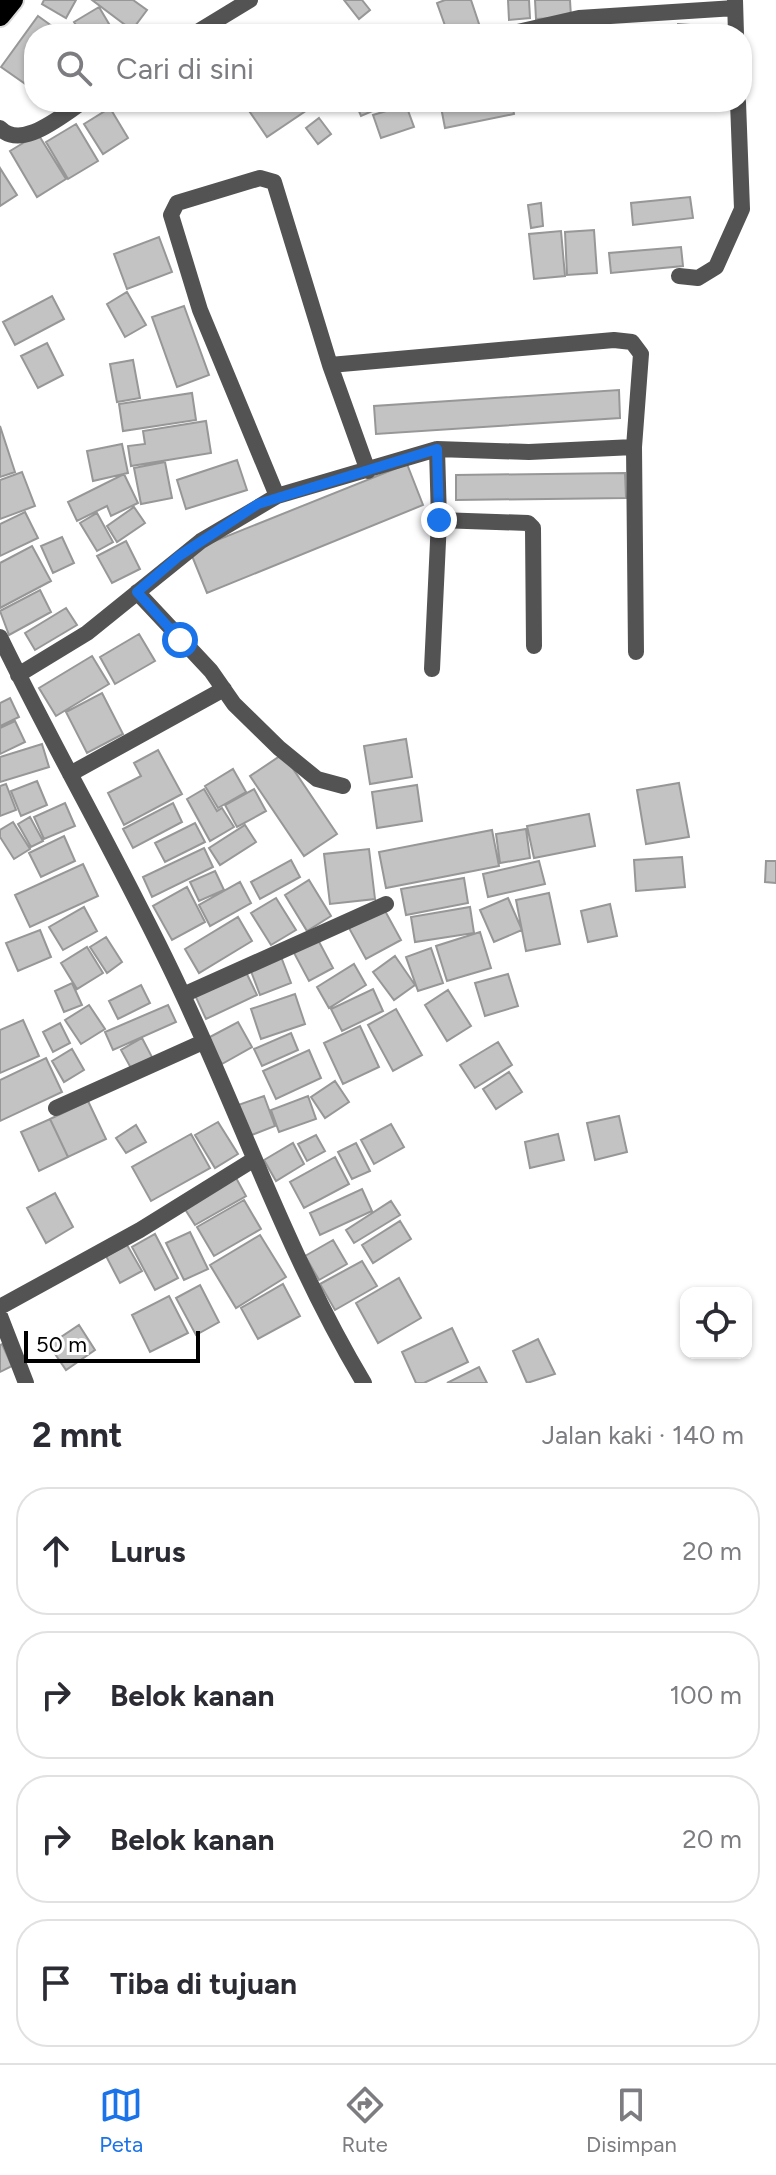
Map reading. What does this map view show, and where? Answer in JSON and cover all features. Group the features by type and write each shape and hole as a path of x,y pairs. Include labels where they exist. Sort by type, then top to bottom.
{"main road":[{"path":"0,16 13,0"}],"street":[{"path":"210,24 250,0"},
{"path":"553,24 579,18 735,4 736,24"},
{"path":"0,128 6,135 19,137 34,132 67,112"},
{"path":"679,276 698,278 716,267 742,209 738,112"},
{"path":"277,496 200,310 171,215 177,203 260,178 274,182 330,365 368,471"},
{"path":"330,365 614,340 632,342 641,354 634,447 636,652"},
{"path":"18,675 87,633 201,541 277,496 437,449 529,452 634,447"},
{"path":"432,669 439,520 437,449"},
{"path":"439,520 528,523 533,528 534,646"},
{"path":"137,592 234,704 303,770 317,779 343,786"},
{"path":"0,637 183,995 253,1160 342,1347 364,1383"},
{"path":"70,774 224,689"},
{"path":"183,995 386,904"},
{"path":"56,1108 203,1042"},
{"path":"0,1307 140,1230 253,1160"},
{"path":"0,1316 26,1383"}],"building":[{"path":"44,0 76,0 66,18 42,4"},
{"path":"92,0 133,0 147,10 136,24 124,24"},
{"path":"344,0 362,0 370,10 359,19"},
{"path":"471,0 479,24 444,24 437,3"},
{"path":"508,0 529,0 530,18 509,20"},
{"path":"535,0 570,0 571,17 536,19"},
{"path":"99,7 109,24 75,24 74,22"},
{"path":"38,16 49,24 32,24"},
{"path":"24,35 24,83 1,67"},
{"path":"104,112 112,112 128,138 103,154 84,124"},
{"path":"250,112 304,112 267,137"},
{"path":"409,112 414,127 381,138 373,115"},
{"path":"442,112 514,112 514,114 445,128"},
{"path":"319,118 331,134 318,144 306,128"},
{"path":"76,124 98,161 68,179 46,142"},
{"path":"38,134 66,179 37,197 10,151"},
{"path":"0,168 17,195 0,206"},
{"path":"690,197 693,218 633,225 631,203"},
{"path":"541,203 543,226 531,228 528,205"},
{"path":"594,230 597,273 567,275 565,232"},
{"path":"561,231 565,276 534,279 529,234"},
{"path":"159,237 172,272 127,289 114,254"},
{"path":"681,247 683,266 611,273 609,253"},
{"path":"127,292 146,325 125,337 107,304"},
{"path":"52,296 64,319 15,345 3,322"},
{"path":"184,306 209,375 177,387 152,317"},
{"path":"47,343 63,375 38,388 21,356"},
{"path":"133,360 140,398 117,402 110,364"},
{"path":"619,390 620,418 376,434 374,406"},
{"path":"192,393 196,420 123,431 119,404"},
{"path":"206,421 211,453 131,466 128,446 145,444 143,431"},
{"path":"0,426 15,472 0,477"},
{"path":"122,444 128,473 93,481 87,451"},
{"path":"237,460 247,490 186,509 177,480"},
{"path":"165,462 172,498 141,504 134,468"},
{"path":"407,464 423,505 207,593 190,551"},
{"path":"22,472 35,506 0,519 0,480"},
{"path":"625,473 626,498 456,500 456,475"},
{"path":"124,474 138,503 111,516 107,506 77,521 68,502"},
{"path":"134,507 145,523 117,542 107,526"},
{"path":"25,512 38,538 0,556 0,524"},
{"path":"97,513 113,542 97,551 80,523"},
{"path":"62,537 74,563 53,573 41,546"},
{"path":"126,541 140,569 112,583 97,556"},
{"path":"32,546 51,581 0,608 0,563"},
{"path":"40,590 51,612 9,635 0,611"},
{"path":"66,608 77,625 35,650 25,633"},
{"path":"139,634 155,661 115,684 100,657"},
{"path":"92,656 109,684 56,716 39,688"},
{"path":"102,693 123,734 87,753 66,712"},
{"path":"10,698 19,717 0,726 0,703"},
{"path":"15,721 25,742 0,754 0,728"},
{"path":"406,739 412,777 370,784 364,746"},
{"path":"42,744 49,767 0,782 0,757"},
{"path":"158,750 182,794 124,825 108,793 141,776 134,763"},
{"path":"283,754 337,834 304,856 250,776"},
{"path":"233,769 246,792 218,808 205,786"},
{"path":"37,781 47,805 21,816 11,791"},
{"path":"679,783 689,837 646,844 637,790"},
{"path":"6,784 16,810 0,816 0,786"},
{"path":"417,785 422,821 377,828 372,792"},
{"path":"204,789 217,811 222,808 234,827 210,841 187,799"},
{"path":"254,789 266,811 237,827 225,805"},
{"path":"65,803 75,826 44,839 34,817"},
{"path":"173,803 182,822 133,848 123,829"},
{"path":"589,814 595,846 534,858 527,826"},
{"path":"30,817 43,841 31,847 18,824"},
{"path":"13,822 30,849 14,859 0,837 0,830"},
{"path":"195,823 205,842 165,862 155,843"},
{"path":"245,825 256,842 220,865 209,848"},
{"path":"526,829 530,858 500,863 496,834"},
{"path":"492,830 499,866 386,888 379,852"},
{"path":"64,836 75,861 41,877 29,853"},
{"path":"204,848 213,867 152,897 143,877"},
{"path":"369,849 375,899 330,904 324,854"},
{"path":"682,857 685,887 636,891 634,860"},
{"path":"291,860 300,877 260,899 251,882"},
{"path":"539,861 545,884 488,897 483,874"},
{"path":"766,861 776,861 776,883 765,882"},
{"path":"83,864 98,896 30,927 15,895"},
{"path":"215,871 224,890 199,901 190,882"},
{"path":"464,878 468,903 406,915 401,889"},
{"path":"309,880 331,916 307,931 285,895"},
{"path":"240,882 251,903 210,926 199,905"},
{"path":"187,887 205,922 172,940 153,906"},
{"path":"549,893 560,944 526,951 516,900"},
{"path":"276,898 296,930 271,945 251,913"},
{"path":"508,898 522,930 494,942 480,910"},
{"path":"610,904 617,936 588,942 581,911"},
{"path":"84,907 97,931 63,950 49,927"},
{"path":"470,907 474,933 415,942 411,917"},
{"path":"384,909 401,940 366,959 349,928"},
{"path":"238,917 252,941 199,973 185,949"},
{"path":"40,930 51,957 18,971 6,943"},
{"path":"480,932 491,968 447,981 436,946"},
{"path":"106,937 122,962 107,973 90,947"},
{"path":"317,938 333,968 309,981 293,951"},
{"path":"87,947 103,973 77,989 61,963"},
{"path":"431,948 443,983 418,991 406,957"},
{"path":"280,954 291,983 260,995 249,966"},
{"path":"395,956 415,985 394,1000 373,972"},
{"path":"354,964 366,985 329,1008 317,987"},
{"path":"244,968 257,995 206,1019 194,993"},
{"path":"508,974 518,1006 485,1016 475,983"},
{"path":"72,983 82,1005 64,1012 55,991"},
{"path":"141,985 150,1003 118,1019 109,1001"},
{"path":"373,989 383,1011 342,1031 331,1009"},
{"path":"448,990 471,1026 447,1041 425,1005"},
{"path":"295,994 305,1024 261,1039 251,1009"},
{"path":"89,1005 105,1029 81,1044 65,1020"},
{"path":"168,1005 176,1022 113,1050 105,1032"},
{"path":"396,1009 422,1055 393,1071 368,1025"},
{"path":"23,1020 39,1056 0,1073 0,1030"},
{"path":"238,1022 252,1047 222,1064 208,1038"},
{"path":"60,1023 70,1043 53,1052 43,1032"},
{"path":"360,1026 379,1067 343,1084 324,1043"},
{"path":"291,1033 298,1050 262,1066 254,1049"},
{"path":"142,1038 153,1059 132,1070 121,1050"},
{"path":"498,1042 512,1065 475,1088 460,1065"},
{"path":"72,1049 84,1070 64,1082 52,1061"},
{"path":"309,1050 321,1078 276,1099 263,1071"},
{"path":"46,1058 62,1092 0,1121 0,1080"},
{"path":"509,1072 522,1092 496,1109 483,1089"},
{"path":"335,1081 349,1102 325,1118 311,1097"},
{"path":"264,1096 275,1126 249,1136 238,1105"},
{"path":"308,1096 316,1119 279,1132 271,1110"},
{"path":"88,1101 106,1139 68,1157 50,1119"},
{"path":"619,1116 627,1152 595,1160 587,1123"},
{"path":"50,1119 68,1157 39,1171 21,1132"},
{"path":"218,1122 238,1154 215,1168 195,1135"},
{"path":"391,1124 404,1147 374,1164 361,1140"},
{"path":"136,1125 146,1142 126,1153 116,1138"},
{"path":"191,1134 210,1168 151,1201 132,1167"},
{"path":"558,1134 564,1160 530,1168 525,1142"},
{"path":"316,1135 325,1151 307,1161 298,1144"},
{"path":"293,1143 304,1164 276,1181 264,1160"},
{"path":"356,1143 370,1171 352,1179 338,1152"},
{"path":"335,1157 349,1184 304,1208 290,1182"},
{"path":"235,1176 246,1196 195,1225 183,1206"},
{"path":"362,1189 372,1211 320,1235 310,1213"},
{"path":"55,1193 73,1227 46,1243 27,1208"},
{"path":"244,1200 261,1229 214,1256 197,1227"},
{"path":"391,1201 400,1215 354,1243 346,1230"},
{"path":"400,1221 411,1239 373,1263 362,1245"},
{"path":"190,1232 208,1269 184,1280 166,1243"},
{"path":"155,1234 178,1278 155,1290 132,1247"},
{"path":"260,1235 286,1277 236,1308 210,1265"},
{"path":"333,1240 347,1264 319,1280 305,1256"},
{"path":"127,1245 142,1271 120,1283 106,1256"},
{"path":"362,1261 377,1286 335,1310 320,1284"},
{"path":"399,1278 421,1318 378,1343 356,1303"},
{"path":"283,1284 300,1316 258,1339 241,1308"},
{"path":"200,1285 219,1322 196,1335 176,1298"},
{"path":"169,1296 188,1333 150,1352 132,1315"},
{"path":"79,1325 95,1350 66,1370 49,1345"},
{"path":"452,1328 468,1362 424,1383 416,1383 402,1352"},
{"path":"538,1339 555,1374 527,1383 513,1351"},
{"path":"0,1345 12,1366 0,1372"},
{"path":"479,1367 487,1383 447,1383"}],"route":[{"path":"180,640 137,592 179,556 258,504 437,449 439,520"}]}
